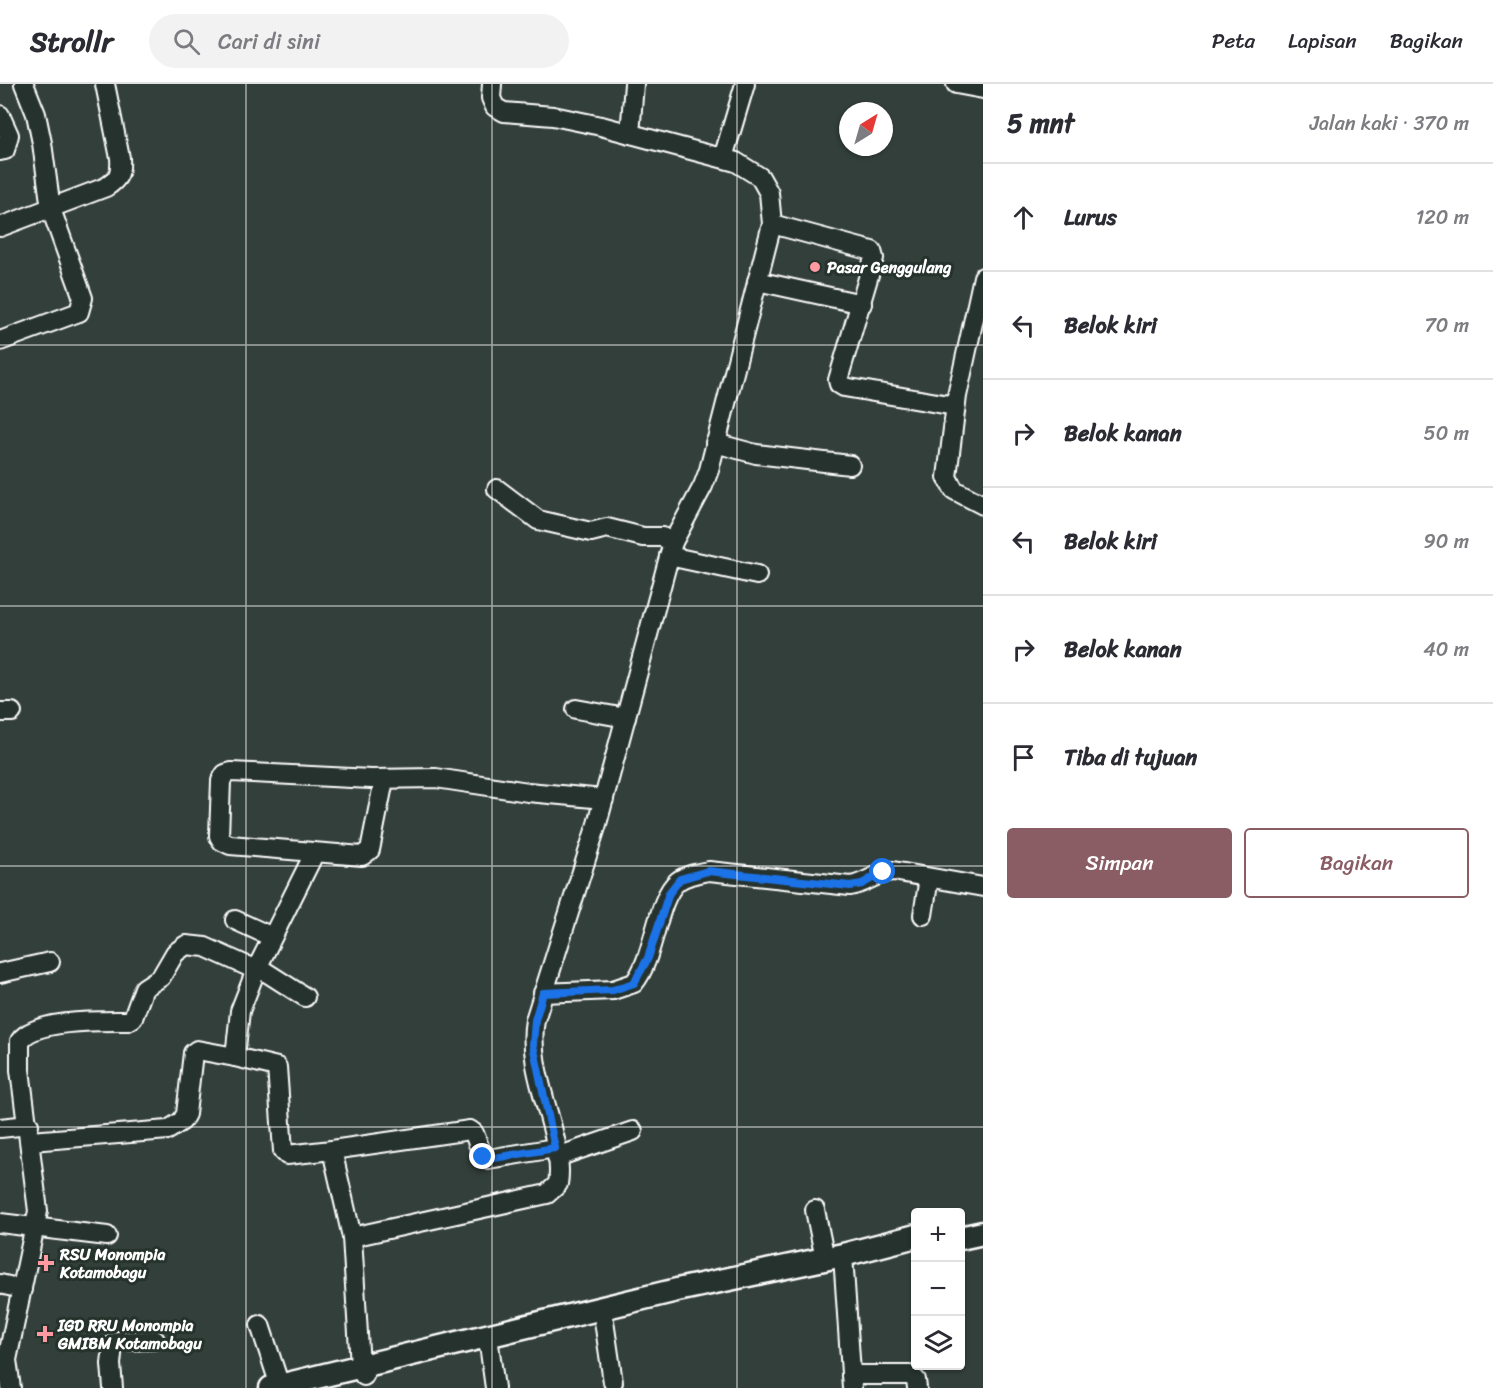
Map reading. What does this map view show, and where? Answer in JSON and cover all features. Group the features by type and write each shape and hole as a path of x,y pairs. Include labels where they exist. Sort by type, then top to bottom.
{"main road":[{"path":"965,1223 983,1219"},
{"path":"965,1237 983,1233"},
{"path":"276,1387 604,1321 838,1260 911,1237"},
{"path":"489,1343 676,1290 838,1260 911,1251"},
{"path":"322,1388 362,1371"}],"street":[{"path":"0,341 79,312 84,298 51,209 36,114 24,84"},
{"path":"0,227 106,187 117,180 120,174 120,158 105,84"},
{"path":"352,1238 547,1194 558,1184 556,1153 533,1045 535,1020 604,799 671,549 703,486 772,224 769,193 760,177 750,170 723,158 630,134 553,116 504,112 495,107 491,98 492,84"},
{"path":"630,134 634,84"},
{"path":"723,158 745,84"},
{"path":"956,84 982,87"},
{"path":"0,115 9,135 8,143 0,151"},
{"path":"772,224 872,251 874,258 838,380 839,384 844,387 956,406"},
{"path":"983,277 956,406 947,477 949,484 962,496 983,505"},
{"path":"757,281 862,304"},
{"path":"715,443 756,454 850,465"},
{"path":"498,489 538,520 591,532 607,528 643,537 662,537 671,549 758,575"},
{"path":"576,710 626,718"},
{"path":"384,780 370,850 366,855 314,854 230,845 222,841 219,836 221,781 225,774 271,773 384,780 435,778 528,792 604,799"},
{"path":"235,1057 237,1023 257,969 314,854"},
{"path":"543,993 613,990 634,983 648,958 669,893 680,879 698,873 708,871 836,886 862,884 883,872 983,887"},
{"path":"923,915 929,878"},
{"path":"235,920 272,937"},
{"path":"11,1388 7,1360 37,1227 38,1211 30,1133 20,1070 19,1047 22,1037 60,1025 128,1021 133,1018 144,988 161,977 175,953 186,945 205,947 257,969 304,997"},
{"path":"0,973 50,962"},
{"path":"0,1128 30,1133 168,1130 182,1121 186,1114 193,1053 203,1050 277,1067 283,1151 287,1155 470,1130 474,1133 483,1157 488,1159 556,1153 633,1131"},
{"path":"332,1150 352,1238 362,1371"},
{"path":"815,1210 838,1260 852,1382 910,1375 916,1380 917,1388"},
{"path":"0,1223 107,1236"},
{"path":"0,1284 22,1289"},
{"path":"604,1321 613,1382"},
{"path":"260,1325 276,1387"},
{"path":"113,1388 111,1364 113,1345 118,1341 155,1340"},
{"path":"489,1343 495,1388"}],"place":[{"name":"Pasar Genggulang","path":"815,267"},
{"name":"RSU Monompia Kotamobagu","path":"46,1263"},
{"name":"IGD RRU Monompia GMIBM Kotamobagu","path":"45,1334"}],"route":[{"path":"483,1157 488,1159 555,1148 533,1045 535,1020 543,993 613,990 634,983 640,977 648,958 669,893 680,879 708,871 850,886 862,884 883,872"}]}
